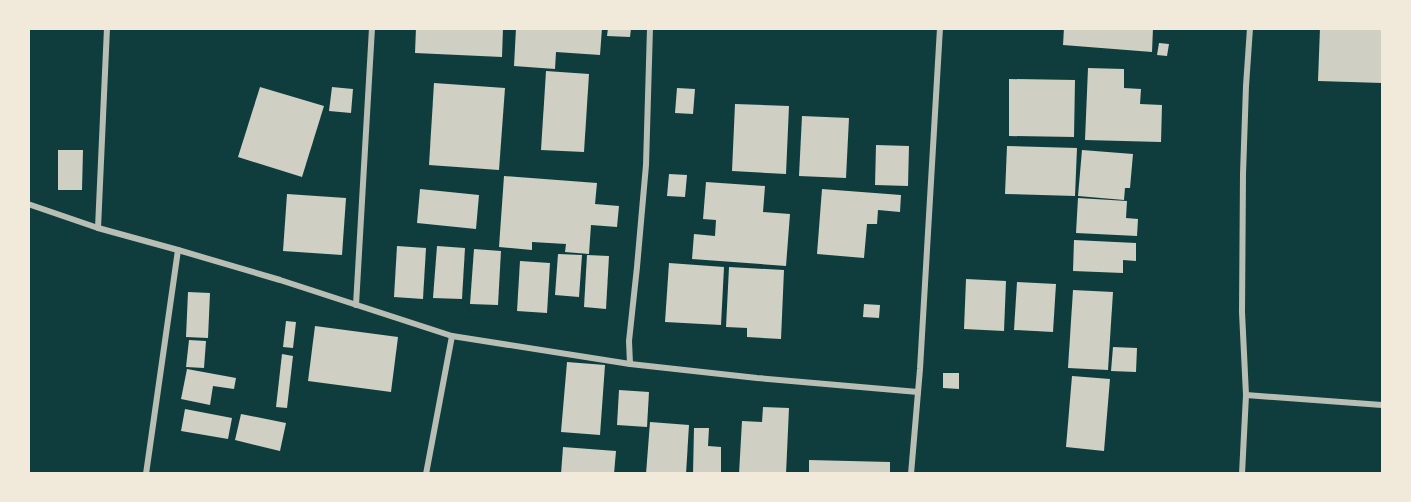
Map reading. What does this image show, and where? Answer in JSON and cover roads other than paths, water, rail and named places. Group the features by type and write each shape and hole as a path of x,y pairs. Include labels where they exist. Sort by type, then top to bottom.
{"street":[{"path":"98,228 107,28"},
{"path":"356,305 372,28"},
{"path":"630,364 629,341 638,267 646,165 650,28"},
{"path":"911,474 940,28"},
{"path":"1242,474 1246,395 1242,312 1243,185 1250,28"},
{"path":"28,204 98,228 280,280 452,336 630,364 918,392"},
{"path":"146,474 178,250"},
{"path":"426,474 452,336"},
{"path":"1246,395 1383,405"}]}
